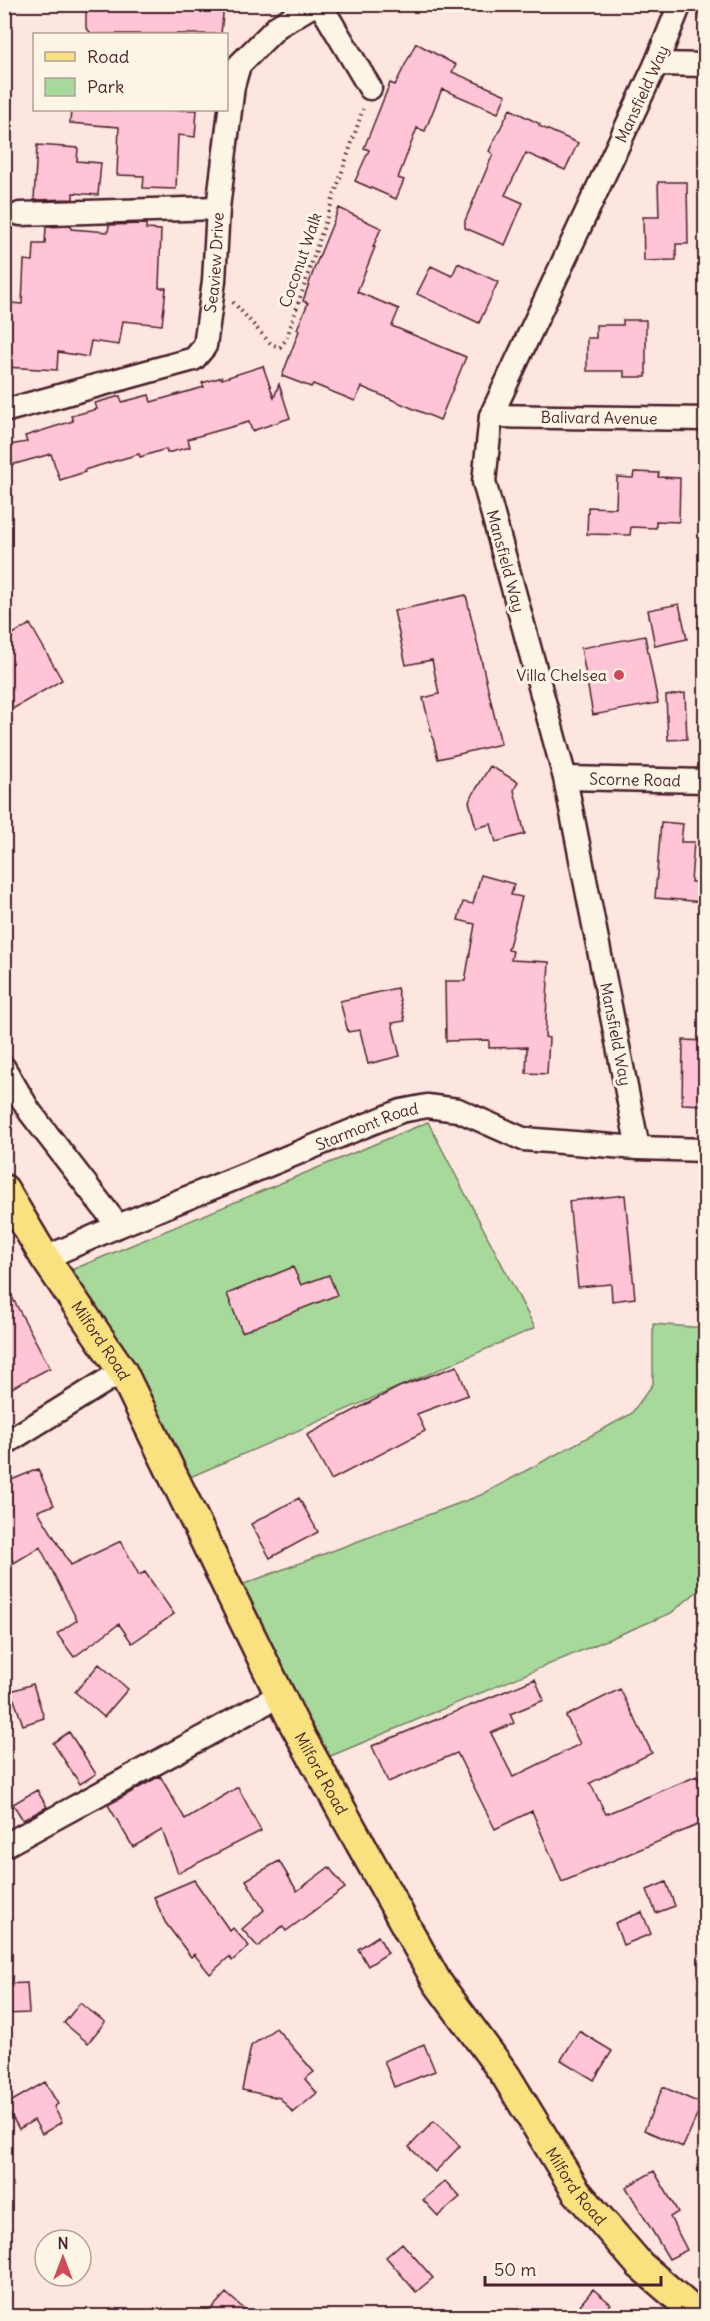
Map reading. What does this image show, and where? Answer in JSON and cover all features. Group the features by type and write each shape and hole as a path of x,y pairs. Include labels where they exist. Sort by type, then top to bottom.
{"main road":[{"name":"Milford Road","path":"4,1189 45,1258 122,1371 294,1724 437,1982 506,2076 576,2191 640,2265 699,2316"}],"street":[{"name":"Seaview Drive","path":"4,411 194,359 206,346 214,282 218,208 233,86 233,64 278,26 315,4"},
{"path":"320,4 370,88"},
{"name":"Mansfield Way","path":"638,1148 565,778 484,482 491,416 656,64 681,4"},
{"path":"656,64 705,65"},
{"path":"20,214 218,208"},
{"name":"Balivard Avenue","path":"491,416 705,419"},
{"name":"Scorne Road","path":"565,778 705,781"},
{"path":"4,1068 30,1112 118,1226"},
{"name":"Starmont Road","path":"45,1258 401,1111 427,1106 458,1110 523,1139 638,1148 705,1150"},
{"path":"4,1444 122,1371"},
{"path":"4,1846 280,1695"}],"path":[{"name":"Coconut Walk","path":"214,282 270,344 280,347 286,340 370,88"}],"green space":[{"path":"428,1122 535,1328 174,1484 62,1274"},
{"path":"653,1324 705,1328 705,1585 671,1613 326,1758 236,1587 481,1495 631,1414 653,1384"}],"building":[{"path":"86,4 224,4 221,33 91,33 86,28"},
{"path":"416,43 456,65 452,72 506,95 498,113 442,89 425,131 417,128 398,178 404,180 396,199 355,181 369,150 364,148 390,83 395,85"},
{"path":"510,109 540,124 539,126 578,143 565,170 526,153 505,195 523,203 505,245 465,228 465,221 493,154 489,151"},
{"path":"71,111 197,111 195,137 178,135 176,189 143,188 144,176 117,175 119,127 70,123"},
{"path":"37,145 78,148 77,161 101,163 98,195 73,193 73,199 34,200"},
{"path":"658,182 687,182 688,244 676,244 676,260 644,261 643,217 659,217"},
{"path":"339,208 381,228 357,292 399,309 392,326 466,357 440,420 362,387 355,401 313,384 311,387 282,376 308,303 303,301"},
{"path":"146,224 146,229 161,230 159,288 166,288 162,325 123,321 119,345 91,341 88,357 58,352 57,370 4,367 4,314 10,315 11,303 22,304 24,260 33,261 34,244 45,244 46,227 71,226 71,229 108,232 109,225"},
{"path":"458,263 498,282 479,323 417,294 431,266 452,276"},
{"path":"623,320 646,320 646,377 624,377 624,371 587,371 587,338 596,338 596,325 623,325"},
{"path":"263,366 274,398 279,384 290,418 252,431 249,422 188,439 190,447 167,453 166,449 140,457 139,454 84,470 85,472 60,480 51,454 4,467 4,446 27,442 25,436 73,421 71,416 97,409 95,403 120,396 122,402 149,395 151,402 204,387 202,383"},
{"path":"634,472 659,473 658,477 680,478 679,522 656,521 656,528 631,527 630,535 587,534 588,507 616,508 617,477 633,478"},
{"path":"466,595 501,744 438,759 423,698 439,694 432,660 406,665 394,611"},
{"path":"679,604 687,639 655,646 648,610"},
{"path":"30,624 62,680 4,714 4,639"},
{"name":"Villa Chelsea","path":"645,636 658,703 593,715 581,648"},
{"path":"685,693 687,739 668,740 666,696"},
{"path":"490,766 518,782 514,790 525,834 496,842 491,824 476,828 469,801"},
{"path":"661,822 683,824 681,842 694,842 691,882 705,882 705,902 655,898"},
{"path":"481,875 514,884 511,895 522,897 508,950 513,951 511,960 549,962 545,1037 549,1038 547,1074 526,1073 527,1047 489,1048 489,1040 446,1041 445,981 465,981 475,924 458,920 463,902 473,904"},
{"path":"397,988 405,1021 392,1023 400,1056 368,1064 360,1030 348,1032 340,1001"},
{"path":"683,1040 705,1041 705,1105 682,1104"},
{"path":"625,1195 635,1298 612,1301 611,1284 578,1287 569,1201"},
{"path":"293,1267 301,1285 329,1275 337,1295 242,1332 227,1294"},
{"path":"4,1282 50,1368 4,1392"},
{"path":"457,1366 468,1395 417,1414 425,1431 331,1480 307,1435 399,1387"},
{"path":"38,1469 54,1505 38,1511 71,1565 121,1541 139,1575 145,1572 174,1614 132,1643 119,1624 74,1657 57,1634 77,1620 40,1547 14,1563 4,1547 4,1483"},
{"path":"299,1498 318,1532 270,1558 251,1524"},
{"path":"99,1664 128,1689 104,1717 75,1692"},
{"path":"535,1679 544,1700 510,1714 514,1723 491,1733 513,1777 580,1744 566,1716 620,1689 652,1753 590,1783 606,1814 697,1776 705,1795 705,1822 562,1882 532,1811 495,1829 457,1753 388,1782 372,1746"},
{"path":"33,1684 44,1718 23,1725 11,1691"},
{"path":"69,1732 96,1774 80,1784 53,1743"},
{"path":"160,1776 185,1819 238,1787 261,1831 178,1873 162,1830 133,1847 108,1805"},
{"path":"37,1790 47,1807 23,1820 13,1804"},
{"path":"279,1861 297,1891 329,1867 345,1888 286,1931 282,1926 258,1947 242,1929 264,1910 246,1880"},
{"path":"194,1880 230,1931 233,1928 249,1946 232,1961 229,1957 210,1974 194,1954 191,1957 165,1922 154,1897"},
{"path":"666,1882 675,1906 656,1913 647,1890"},
{"path":"642,1912 651,1934 623,1945 615,1923"},
{"path":"378,1936 388,1953 368,1966 358,1949"},
{"path":"27,1983 29,2013 4,2014 4,1984"},
{"path":"80,2003 105,2022 88,2043 64,2023"},
{"path":"276,2028 314,2072 305,2079 317,2093 293,2113 280,2098 242,2090 251,2046"},
{"path":"579,2031 612,2051 594,2080 561,2060"},
{"path":"424,2044 435,2071 394,2087 384,2061"},
{"path":"45,2082 58,2104 54,2107 62,2122 42,2134 34,2120 19,2129 5,2105"},
{"path":"663,2087 702,2104 683,2147 644,2130"},
{"path":"434,2121 460,2146 435,2172 409,2147"},
{"path":"654,2171 678,2212 670,2217 687,2250 669,2259 626,2187"},
{"path":"445,2181 460,2197 438,2216 423,2200"},
{"path":"402,2243 433,2278 416,2292 386,2257"},
{"path":"593,2289 611,2304 600,2316 575,2316 583,2308 580,2305"},
{"path":"226,2293 252,2316 205,2316"}],"place":[{"name":"Villa Chelsea","path":"619,675"}]}
